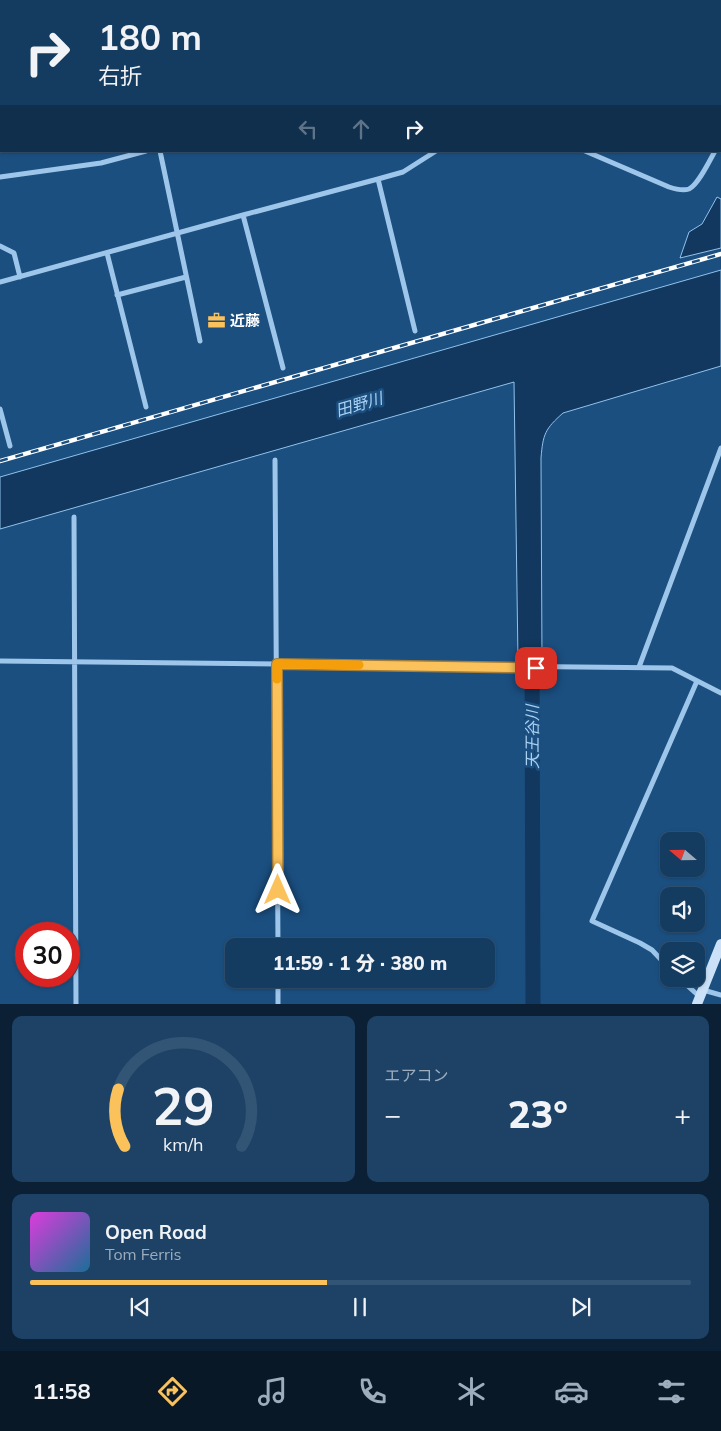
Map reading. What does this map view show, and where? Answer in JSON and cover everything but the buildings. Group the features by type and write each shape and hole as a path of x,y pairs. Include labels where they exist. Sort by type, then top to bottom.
{"main road":[{"path":"700,997 721,944"}],"street":[{"path":"0,177 101,163 142,152"},
{"path":"160,152 200,341"},
{"path":"0,282 403,172 434,152"},
{"path":"587,152 679,190 688,189 694,185 714,152"},
{"path":"378,179 415,331"},
{"path":"243,215 283,368"},
{"path":"0,246 14,253 20,277"},
{"path":"107,253 146,407"},
{"path":"117,295 186,277"},
{"path":"0,409 10,446"},
{"path":"639,667 721,448"},
{"path":"275,460 278,938"},
{"path":"74,516 76,1004"},
{"path":"0,662 672,668 721,693"},
{"path":"660,958 652,950 640,943 592,921 697,681"},
{"path":"689,987 700,997 721,994"},
{"path":"278,988 278,1004"}],"water":[{"path":"717,197 721,199 721,248 680,258 689,232 702,224"},
{"name":"田野川","path":"721,270 721,366 563,413 552,423 546,432 541,458 542,662 518,661 514,382 0,529 0,477"}],"waterway":[{"name":"天王谷川","path":"532,643 533,1004"}],"railway":[{"path":"0,461 721,254"}],"slow traffic":[{"path":"277,679 277,664 359,665"}],"place":[{"name":"近藤","path":"216,321"}],"route":[{"path":"278,890 277,664 536,668"}]}
